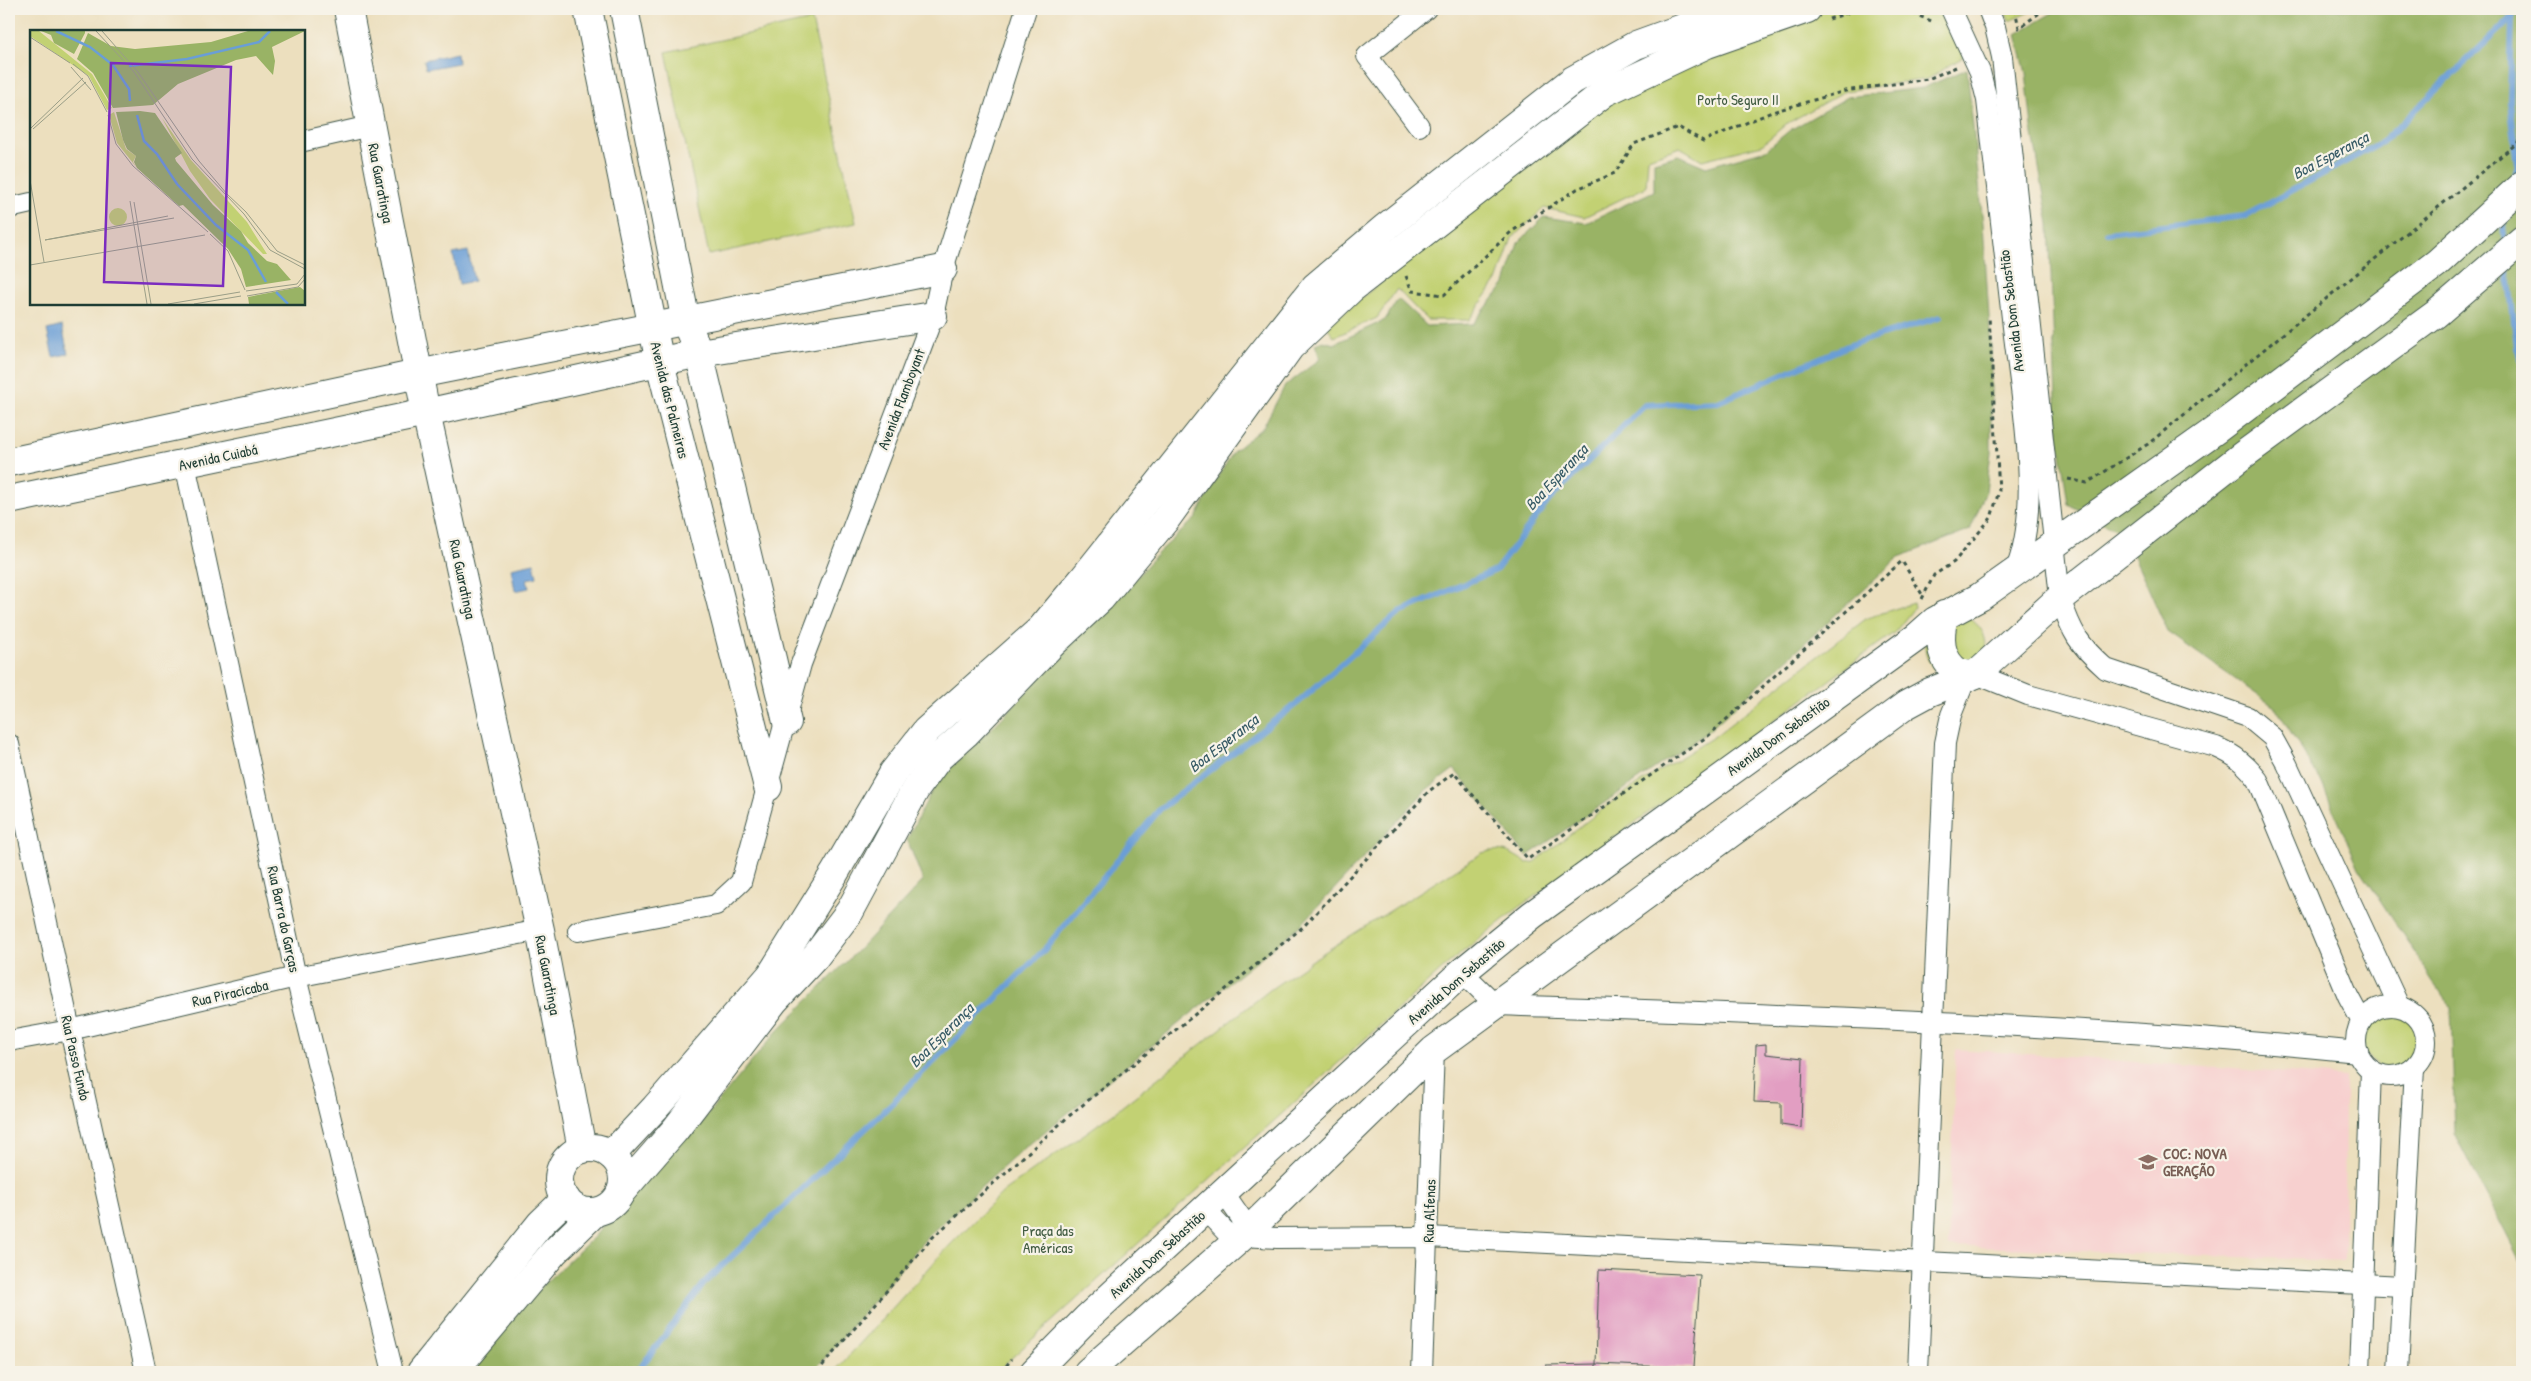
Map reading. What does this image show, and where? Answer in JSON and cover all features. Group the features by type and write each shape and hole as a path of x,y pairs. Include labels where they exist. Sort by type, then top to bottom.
{"street":[{"name":"Rua Guaratinga","path":"348,9 426,414 540,930 582,1149"},
{"name":"Avenida das Palmeiras","path":"588,9 660,363 768,787"},
{"path":"624,9 686,322 699,353 787,722"},
{"name":"Avenida Flamboyant","path":"578,931 716,905 741,882 787,722 801,664 933,316 944,269 1026,9"},
{"path":"1419,126 1367,56 1426,9"},
{"path":"611,1155 655,1108 771,975 834,874 893,773 926,731 1041,628 1090,571 1315,287 1386,227 1573,80 1636,45 1735,9"},
{"name":"Avenida Dom Sebastião","path":"1034,1372 1087,1318 1462,972 1532,916 1917,638 1944,615 1980,597 2015,572 2019,561 2027,516 2026,443 1987,100 1977,64 1951,9"},
{"name":"Avenida Dom Sebastião","path":"1988,9 1995,27 2002,57 2054,544 2053,604 2090,654 2106,669 2248,717 2272,737 2287,764 2399,1006"},
{"path":"453,1372 554,1252 595,1212 606,1208 615,1201 675,1130 774,1001 815,957 850,911 915,790 939,757 966,733 1101,598 1166,519 1290,348 1351,289 1605,92 1706,44 1814,15"},
{"path":"305,141 370,126"},
{"path":"2015,572 2217,429 2437,263 2516,191"},
{"path":"9,208 30,203"},
{"path":"1088,1372 1243,1236 1434,1050 1906,705 1964,678 2053,604 2243,455 2436,314 2512,249"},
{"path":"9,462 418,374 653,329 944,269"},
{"name":"Avenida Cuiabá","path":"9,500 426,414 699,353 933,316"},
{"name":"Rua Barra do Garças","path":"185,464 296,977 393,1372"},
{"path":"1944,615 1940,635 1945,657 1964,678 2216,747 2233,754 2247,766 2258,780 2348,996 2362,1022"},
{"path":"1918,1372 1935,1021 1945,743 1951,715 1964,678"},
{"name":"Rua Passo Fundo","path":"9,744 146,1372"},
{"name":"Rua Piracicaba","path":"9,1041 70,1030 296,977 540,930"},
{"path":"1462,972 1496,1005 1935,1021 2214,1037 2358,1052"},
{"path":"2399,1006 2417,1017 2424,1026 2426,1049 2422,1059 2414,1068 2404,1074 2393,1076 2371,1070 2363,1062 2358,1052 2357,1036 2362,1022 2377,1008 2399,1006"},
{"name":"Rua Alfenas","path":"1422,1372 1434,1050"},
{"path":"2398,1372 2414,1068"},
{"path":"2360,1372 2371,1070"},
{"path":"595,1212 584,1211 574,1207 566,1199 561,1189 560,1176 563,1165 571,1155 582,1149 592,1148 611,1155 622,1171 621,1192"},
{"path":"421,1372 541,1223 566,1199"},
{"path":"1214,1202 1228,1234 1243,1236 1276,1238 1428,1237 2402,1286"}],"path":[{"path":"1814,15 1859,9"},
{"path":"1889,9 1909,12 1938,24"},
{"path":"2015,9 2020,38"},
{"path":"2019,28 2045,9"},
{"path":"1412,271 1406,276 1412,291 1444,295 1511,232 1577,189 1614,173 1634,144 1678,128 1702,141 1772,112 1845,91 1928,79 1964,64"},
{"path":"2062,478 2087,484 2148,444 2522,139"},
{"path":"818,1372 932,1238 1069,1116 1303,927 1429,791 1454,773 1528,859 1708,736 1902,561 1924,597 1934,576 1954,562 1991,518 1999,491 1989,310"}],"shaded area":[{"name":"COC: NOVA GERAÇÃO","path":"1956,1049 2345,1077 2344,1261 1948,1246"}],"green space":[{"name":"Porto Seguro II","path":"1826,9 1947,9 1968,54 1928,79 1845,91 1786,124 1762,145 1702,160 1680,147 1648,158 1646,187 1584,217 1544,208 1512,238 1498,279 1469,320 1427,320 1397,289 1377,318 1334,337 1327,326 1608,99"},
{"path":"2004,9 2036,9 2009,21"},
{"path":"2059,9 2522,9 2522,1265 2455,1134 2451,1008 2359,868 2320,779 2276,708 2168,632 2124,534 2068,504 2057,425 2049,224 2032,128 2026,73 2016,34"},
{"path":"812,20 856,223 709,255 666,52"},
{"path":"1967,69 1983,223 1991,348 1991,452 1986,491 1970,530 1899,557 1706,733 1527,856 1454,769 1426,790 1301,925 1022,1150 929,1235 813,1372 469,1372 529,1298 594,1237 661,1155 698,1126 778,1030 863,945 923,881 907,839 937,781 1001,719 1070,645 1111,606 1158,553 1196,518 1234,451 1263,427 1285,386 1320,359 1315,344 1323,341 1334,344 1385,320 1398,299 1427,326 1473,324 1505,284 1518,243 1544,217 1586,223 1654,191 1654,162 1678,155 1706,167 1766,150 1790,130 1848,97 1923,88"},
{"name":"Praça das Américas","path":"1913,603 1914,608 1895,632 1513,912 1450,962 996,1372 834,1372 951,1244 1002,1193 1115,1112 1271,989 1323,953 1482,853 1496,850 1511,853 1527,863 1534,862 1621,795 1715,736 1867,618"},
{"path":"1965,616 1975,622 1984,635 1986,652 1946,677 1932,667 1927,658 1925,642"},
{"path":"2386,1014 2396,1014 2406,1018 2414,1026 2418,1041 2414,1056 2406,1064 2396,1068 2386,1068 2376,1064 2368,1056 2364,1046 2364,1036 2368,1026 2376,1018"}],"water":[{"path":"457,53 458,63 426,69 424,60"},
{"path":"468,251 474,281 459,284 453,254"},
{"path":"62,326 68,354 53,357 47,330"},
{"path":"534,563 537,577 527,579 529,588 515,591 511,568"}],"building":[{"path":"1766,1044 1766,1054 1803,1058 1801,1128 1781,1125 1781,1103 1754,1102 1756,1045"},
{"path":"1599,1270 1700,1275 1694,1368 1596,1364"},
{"path":"1596,1364 1596,1372 1546,1372 1546,1365"}],"waterway":[{"name":"Boa Esperança","path":"2107,233 2245,216 2382,142 2512,17 2518,9"},
{"path":"2512,17 2510,102 2518,164 2514,180"},
{"path":"2505,244 2503,225 2506,212"},
{"path":"2507,264 2517,348 2522,361"},
{"name":"Boa Esperança","path":"637,1372 706,1281 882,1113 1044,950 1160,809 1300,701 1400,612 1496,570 1550,499 1645,405 1718,402 1850,345 1940,317"}],"place":[{"name":"COC: NOVA GERAÇÃO","path":"2148,1162"}]}
